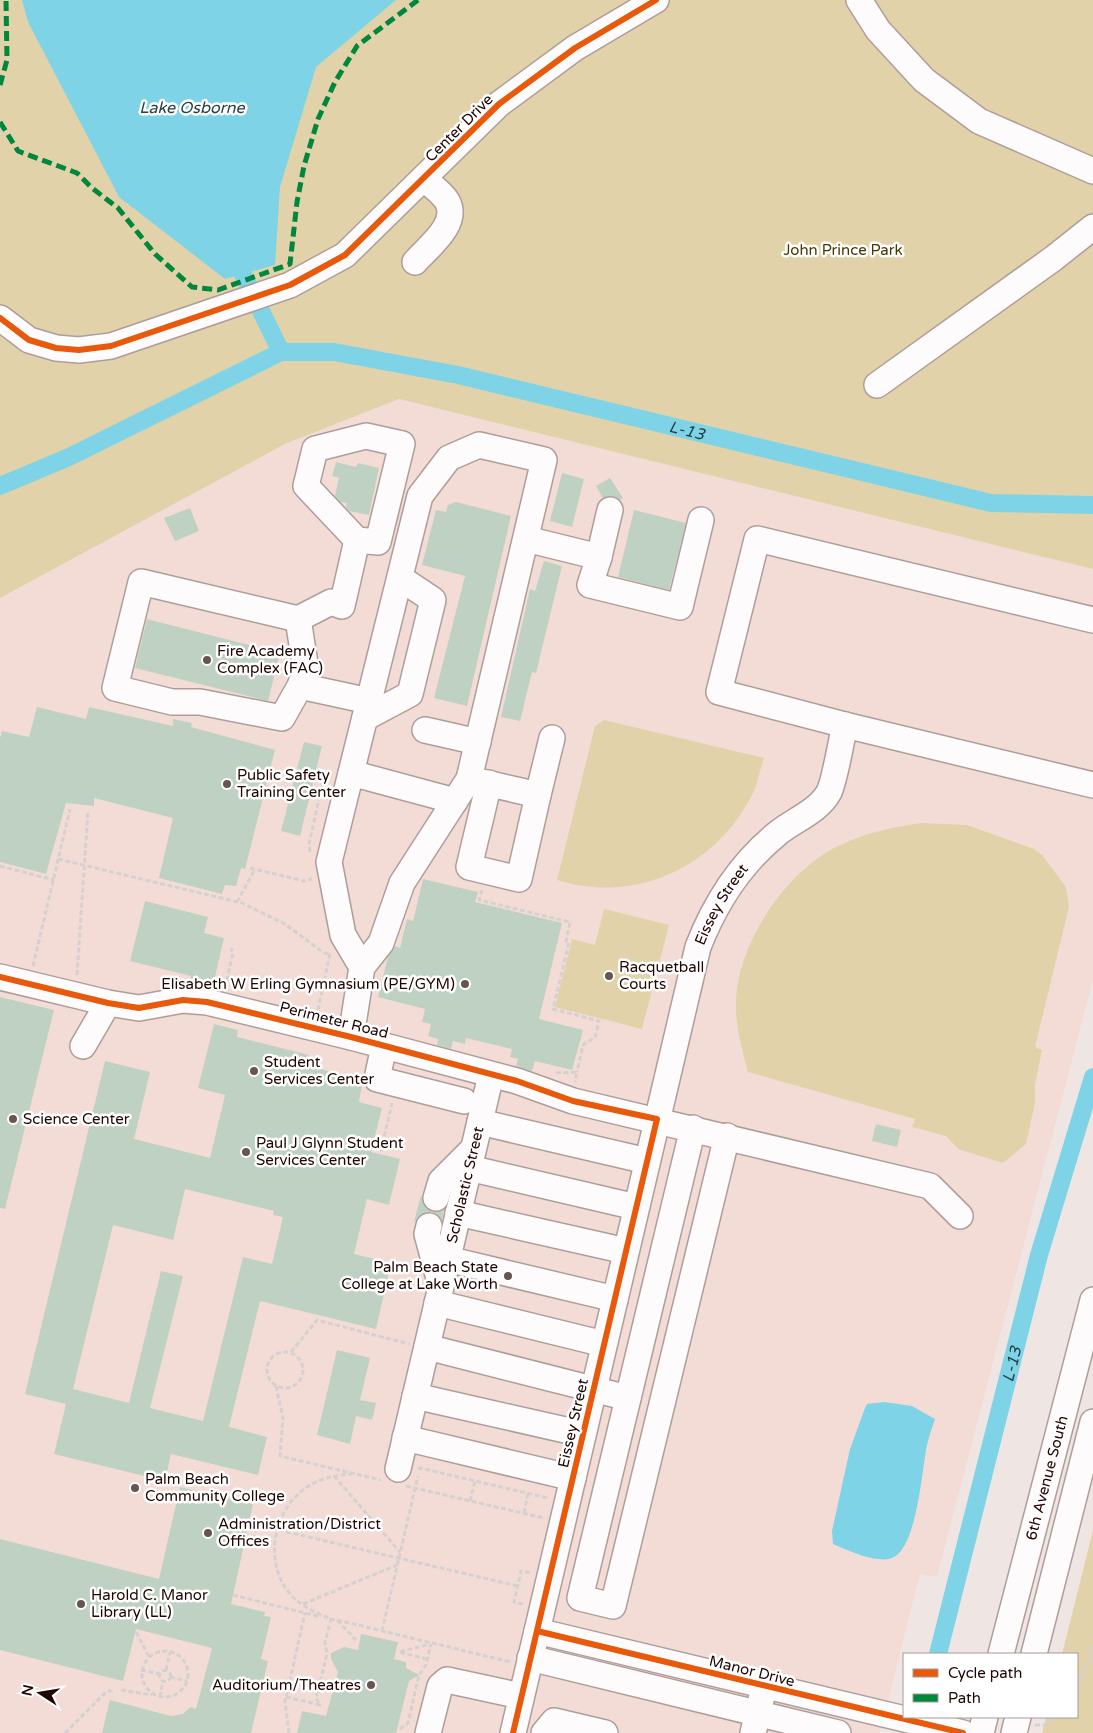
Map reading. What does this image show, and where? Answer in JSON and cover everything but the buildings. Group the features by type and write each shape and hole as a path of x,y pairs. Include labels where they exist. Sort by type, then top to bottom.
{"street":[{"name":"Center Drive","path":"0,318 29,340 56,348 79,350 112,346 290,285 345,255 499,104 575,48 656,0"},
{"path":"859,0 878,30 924,80 979,121 1093,171"},
{"path":"415,262 445,230 450,210 447,200 424,179"},
{"path":"877,385 1054,258 1093,227"},
{"path":"366,436 402,444 378,542 357,540 306,486 315,449 366,436"},
{"path":"352,1037 359,963 343,935 329,862 420,496 449,458 479,445 544,460 478,742 479,781 469,867 519,879 552,738"},
{"path":"610,510 590,585 680,607 702,520"},
{"path":"526,539 599,557"},
{"path":"1093,620 757,539 719,692 845,725 1093,785"},
{"path":"298,619 306,670 300,686 282,718 200,702 172,702 115,688 141,582 298,619 331,602 342,606 357,540"},
{"path":"300,686 367,710 410,694 433,600 400,578"},
{"name":"Eissey Street","path":"512,1733 521,1696 523,1661 537,1631 565,1490 583,1434 698,947 710,916 742,870 761,848 821,802 830,791 845,725"},
{"path":"425,730 478,742"},
{"path":"351,772 455,801"},
{"path":"479,781 538,795"},
{"path":"359,963 381,943 402,883 455,801 479,781"},
{"name":"Perimeter Road","path":"0,977 108,1003 139,1008 183,1000 207,1002 352,1037 517,1081 573,1101 657,1119 930,1186 960,1216"},
{"path":"83,1046 108,1003"},
{"path":"384,1046 377,1079 464,1101"},
{"name":"Scholastic Street","path":"395,1478 415,1396 420,1346 439,1294 491,1074"},
{"path":"480,1122 647,1161"},
{"path":"693,1128 580,1598 614,1606 727,1136"},
{"path":"436,1198 441,1181 471,1158 636,1207"},
{"path":"458,1213 626,1251"},
{"path":"429,1226 427,1234 439,1294 604,1344"},
{"path":"447,1259 615,1298"},
{"name":"6th Avenue South","path":"1001,1653 1091,1313"},
{"path":"420,1346 628,1398"},
{"path":"415,1396 583,1434"},
{"name":"6th Avenue South","path":"1034,1653 1093,1422"},
{"path":"405,1438 603,1502"},
{"name":"Manor Drive","path":"537,1631 764,1687 963,1733"},
{"path":"523,1661 756,1722 838,1733"},
{"path":"428,1733 440,1686 447,1680 521,1696"},
{"path":"756,1722 764,1687"},
{"path":"981,1733 985,1718"},
{"path":"544,1733 554,1721 605,1733"}],"path":[{"path":"0,131 4,129"},
{"path":"32,972 70,809"},
{"path":"76,983 86,865 88,811"},
{"path":"58,859 238,902 264,912 285,924 324,953 359,963"},
{"path":"0,866 54,880"},
{"path":"250,868 304,881 331,872"},
{"path":"238,902 255,869"},
{"path":"487,872 479,900 570,922 566,941 569,942 553,1010 599,1021 595,1037 583,1046 577,1072"},
{"path":"224,991 233,953 231,948"},
{"path":"381,1151 393,1100"},
{"path":"291,1352 317,1320 420,1346"},
{"path":"276,1386 282,1388 294,1386 302,1378 303,1365 301,1360 291,1352 279,1353 270,1360 267,1371 268,1377 276,1386 283,1418 280,1456 356,1474 395,1478 415,1488 549,1519"},
{"path":"382,1632 420,1468 528,1493 565,1490"},
{"path":"331,1619 302,1604 290,1594 278,1570 274,1553 276,1530 285,1511 297,1495 314,1482 334,1476 356,1474"},
{"path":"334,1476 400,1553"},
{"path":"470,1501 475,1481"},
{"path":"524,1513 528,1493"},
{"path":"252,1547 257,1525 518,1586"},
{"path":"302,1604 397,1565"},
{"path":"528,1606 514,1602 521,1571 536,1575"},
{"path":"233,1595 431,1644 523,1661"},
{"path":"290,1733 286,1697 305,1613"},
{"path":"286,1697 320,1705 316,1698 327,1654 326,1642 331,1619"},
{"path":"337,1620 356,1640"},
{"path":"136,1632 149,1657"},
{"path":"428,1659 399,1652 431,1644"},
{"path":"1078,1684 1090,1660 1090,1648 1093,1646"},
{"path":"121,1690 160,1697 175,1695 181,1691 187,1681 188,1673 183,1660 170,1652 161,1652 149,1657 142,1670 144,1684 155,1696"},
{"path":"170,1652 166,1670 170,1677"},
{"path":"142,1670 160,1674 166,1670"},
{"path":"160,1674 163,1681 160,1697"},
{"path":"163,1681 170,1677 187,1681"},
{"path":"65,1733 107,1691 112,1690"},
{"path":"1022,1725 1044,1726 1056,1718"}],"shaded area":[{"name":"Palm Beach State College at Lake Worth","path":"399,399 1093,569 1093,980 937,1577 920,1574 880,1733 0,1733 0,598 285,444"}],"green space":[{"name":"John Prince Park","path":"0,0 1093,0 1093,569 399,399 285,444 0,598"},
{"path":"604,720 764,758 754,791 738,817 719,840 697,859 672,873 645,883 616,887 587,886 557,880 595,726"},
{"path":"922,823 967,825 1034,849 1042,855 1066,887 1069,907 1035,1047 1042,1050 1035,1084 1035,1103 1026,1144 1003,1163 958,1149 946,1136 912,1127 915,1119 748,1072 741,1046 736,1001 745,956 755,933 783,891 818,858 838,846 858,837 879,831"},
{"name":"Racquetball Courts","path":"604,909 669,925 642,1029 555,1007 572,939 595,945"},
{"path":"1093,1530 1093,1733 1042,1733 1046,1718 1078,1718 1078,1653 1062,1653"}],"water":[{"name":"Lake Osborne","path":"22,0 396,0 316,67 280,187 275,265 225,279 119,197 28,22"},
{"path":"884,1402 912,1406 935,1419 927,1445 913,1525 907,1540 900,1552 892,1558 879,1559 862,1556 833,1544 832,1531 850,1449 865,1408 867,1404"}],"waterway":[{"path":"243,274 281,352"},
{"name":"L-13","path":"0,486 69,457 281,352 334,352 458,375 991,503 1093,505"},
{"name":"L-13","path":"938,1653 1039,1255 1093,1077"}],"marked path":[{"path":"0,85 7,60 6,0"},
{"path":"0,122 18,151 77,173 92,188 118,208 155,254 192,287 218,290 290,264 297,202 304,166 318,119 335,82 357,46 418,0"}],"cycle path":[{"path":"0,318 29,340 56,348 79,350 111,346 290,285 345,255 499,104 575,48 656,0"},
{"path":"0,977 108,1003 139,1008 183,1000 207,1002 351,1037 517,1081 573,1101 657,1119 513,1733"},
{"path":"537,1631 963,1733"}],"place":[{"name":"Fire Academy Complex (FAC)","path":"207,660"},
{"name":"Public Safety Training Center","path":"227,784"},
{"name":"Racquetball Courts","path":"609,976"},
{"name":"Elisabeth W Erling Gymnasium (PE/GYM)","path":"465,984"},
{"name":"Student Services Center","path":"254,1071"},
{"name":"Science Center","path":"13,1119"},
{"name":"Paul J Glynn Student Services Center","path":"246,1152"},
{"name":"Palm Beach State College at Lake Worth","path":"508,1276"},
{"name":"Palm Beach Community College","path":"135,1488"},
{"name":"Administration/District Offices","path":"208,1533"},
{"name":"Harold C. Manor Library (LL)","path":"81,1604"},
{"name":"Auditorium/Theatres","path":"371,1685"}]}
